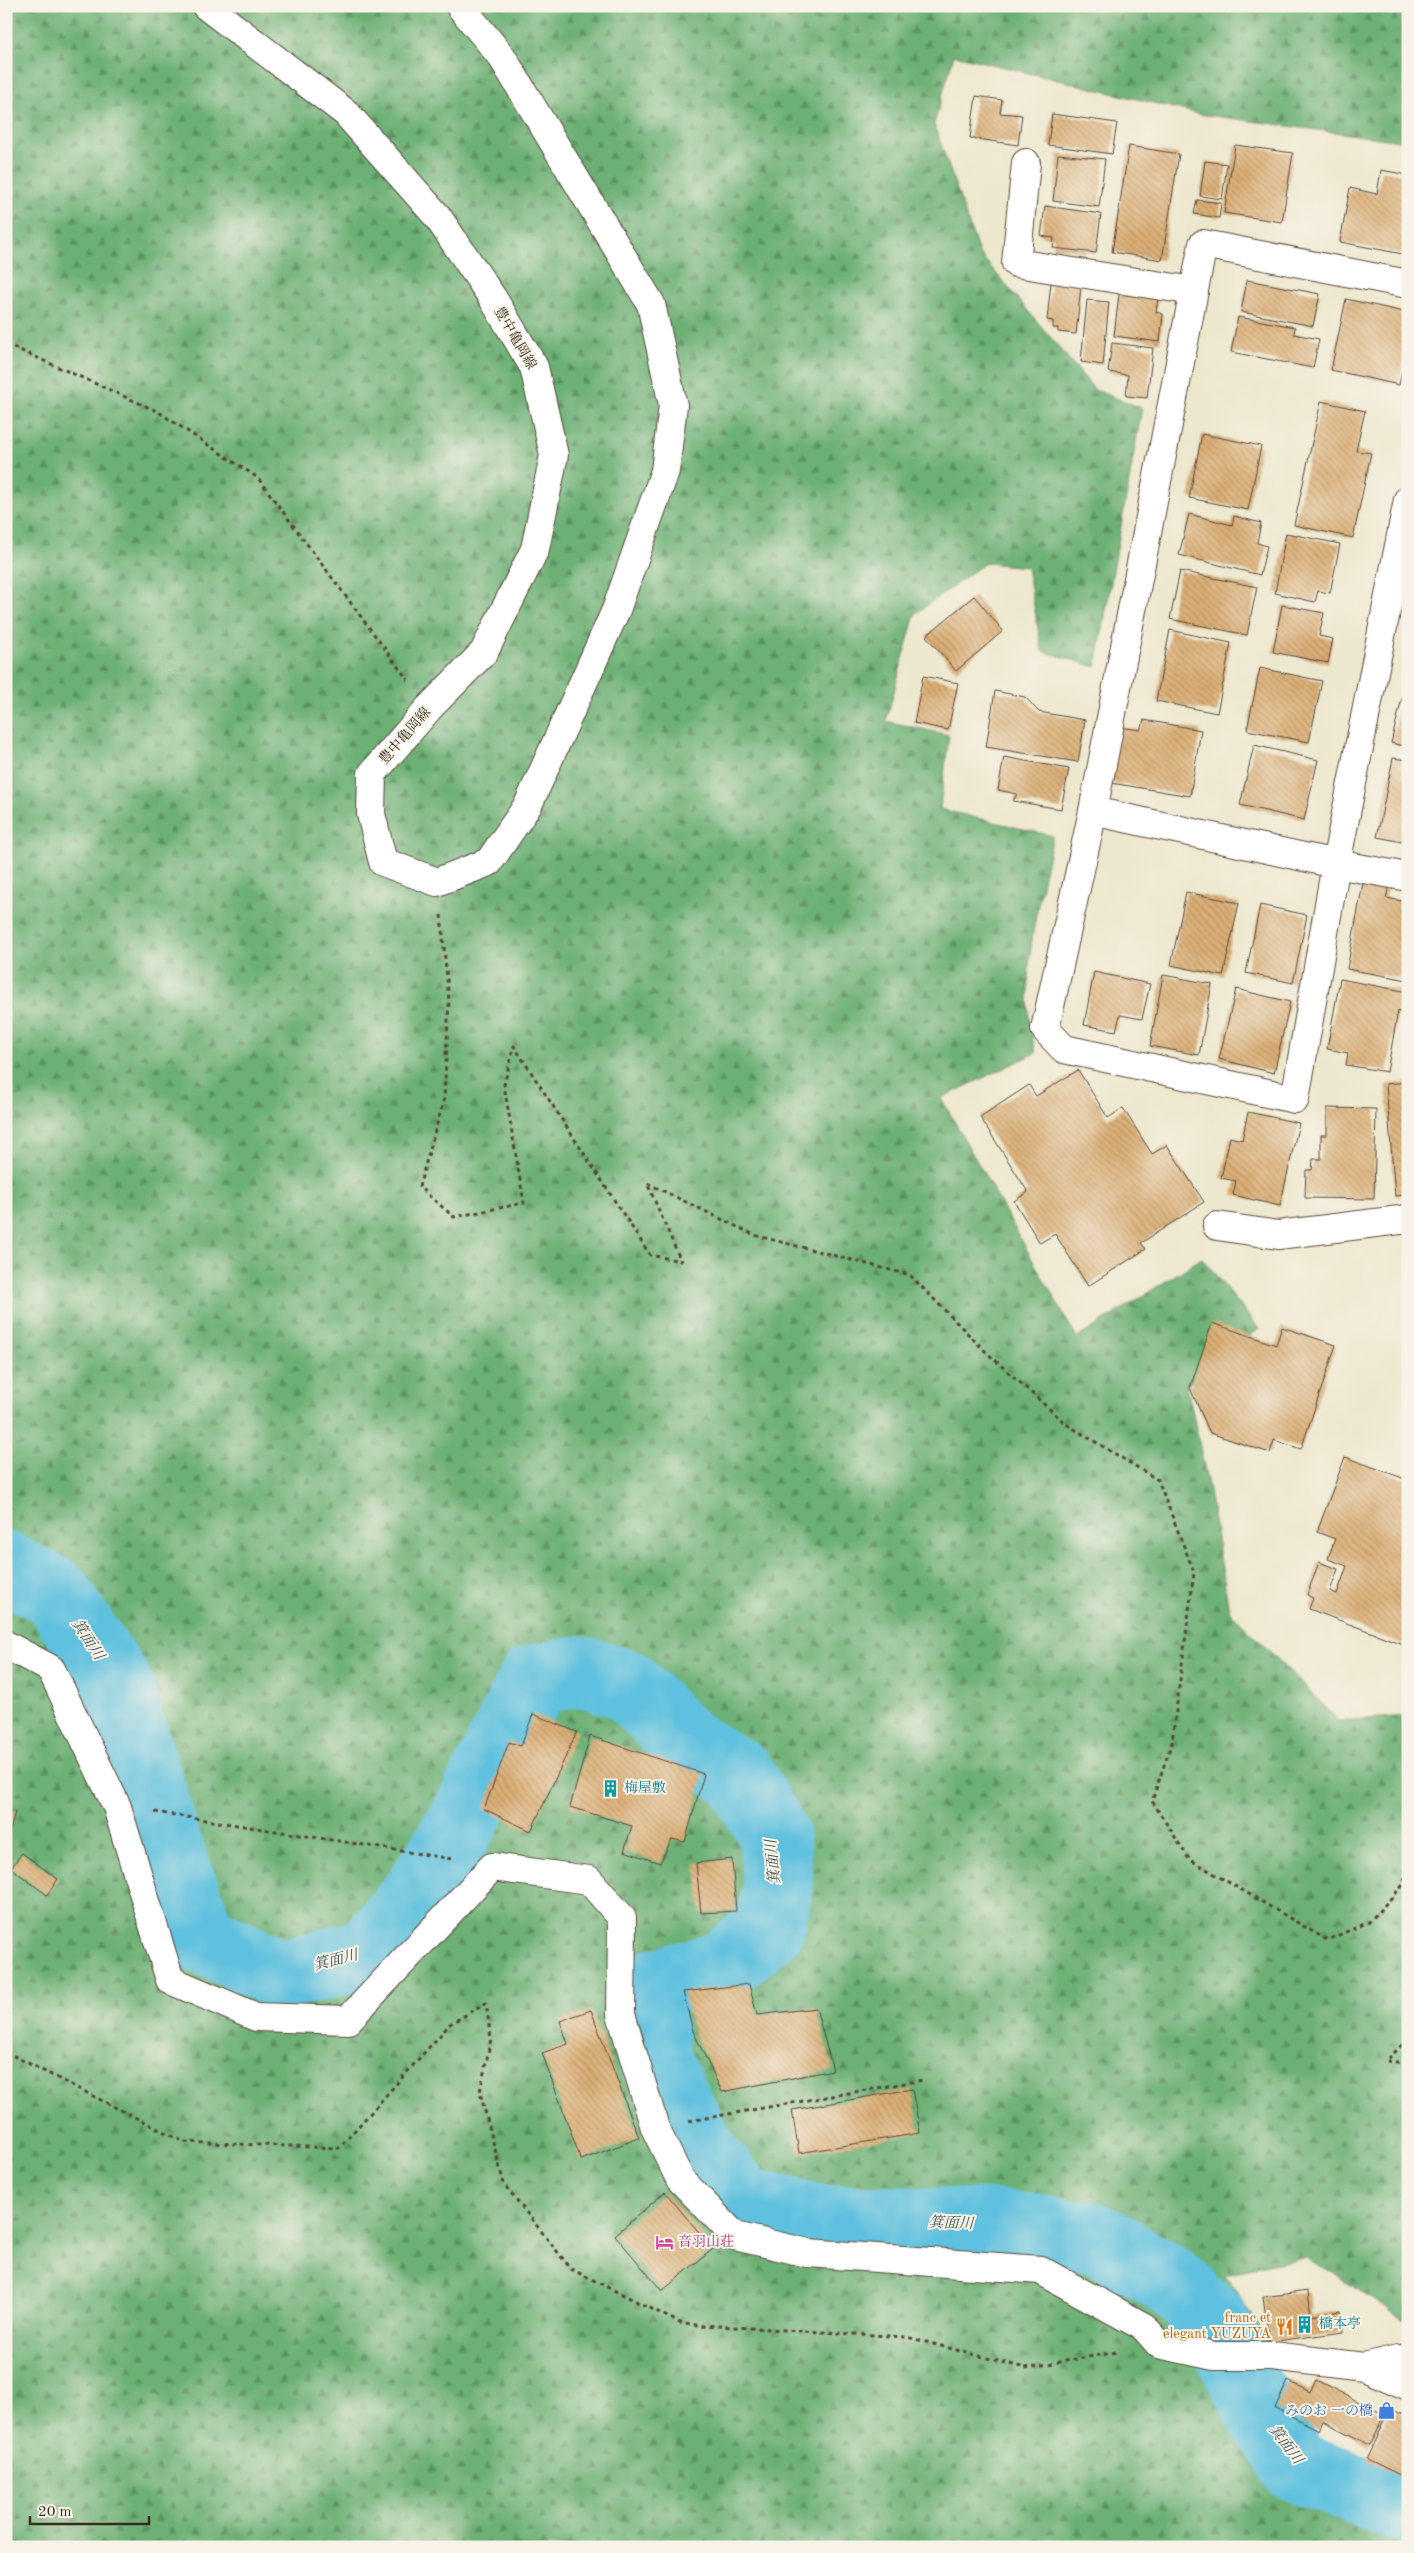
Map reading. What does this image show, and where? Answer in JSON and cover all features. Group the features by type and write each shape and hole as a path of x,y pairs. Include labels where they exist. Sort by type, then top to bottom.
{"street":[{"name":"豊中亀岡線","path":"206,6 346,112 438,216 534,367 554,455 535,549 484,652 429,708 372,774 371,814 383,862 437,882"},
{"path":"437,882 489,862 528,805 619,601 665,471 673,405 651,304 502,57 460,6"},
{"path":"1026,163 1016,263 1194,291"},
{"path":"1408,284 1203,244 1093,811 1045,1029 1064,1049 1295,1099 1336,864 1408,500"},
{"path":"1093,811 1408,878"},
{"path":"1217,1226 1278,1234 1408,1220"},
{"path":"6,1645 51,1669 117,1807 170,1980 256,2018 348,2020 492,1866 589,1880 622,1918 620,2014 655,2128 680,2179 735,2236 808,2253 1040,2270 1144,2327 1159,2344 1214,2356 1272,2356 1364,2367 1408,2386"},
{"path":"1364,2367 1398,2360 1408,2360"}],"path":[{"path":"6,344 157,411 258,478 429,708"},
{"path":"437,882 449,1001 444,1099 419,1187 454,1217 524,1203 504,1085 514,1046 650,1255 681,1261 647,1184 754,1235 910,1275 984,1351 1066,1424 1158,1480 1194,1572 1172,1742 1152,1801 1189,1859 1327,1940 1369,1922 1404,1884 1408,1852"},
{"path":"148,1811 459,1860"},
{"path":"6,2052 184,2142 339,2148 450,2024 486,2003 491,2039 480,2092 504,2184 571,2269 682,2324 907,2337 1025,2368 1159,2344"},
{"path":"1408,2039 1386,2061 1408,2063"},
{"path":"708,2117 923,2080"}],"green space":[{"path":"6,6 1408,6 1408,142 1199,114 954,55 934,124 979,253 1095,390 1142,408 1096,667 1042,651 1027,567 985,563 915,614 886,721 949,735 940,809 1053,836 1031,944 1028,1000 1030,1027 1036,1053 941,1098 1077,1338 1202,1258 1259,1329 1187,1385 1209,1490 1229,1610 1339,1721 1408,1716 1408,2322 1307,2257 1225,2274 1272,2346 1214,2368 1228,2385 1250,2425 1289,2483 1408,2525 1408,2547 6,2547"}],"building":[{"path":"976,96 1002,100 1000,113 1022,115 1018,145 970,138"},
{"path":"1052,114 1117,123 1112,154 1048,145"},
{"path":"1235,145 1293,153 1282,222 1224,213"},
{"path":"1129,146 1179,154 1162,260 1112,252"},
{"path":"1058,154 1105,159 1099,207 1053,201"},
{"path":"1205,161 1227,164 1222,199 1200,196"},
{"path":"1381,170 1408,175 1408,255 1340,242 1350,188 1377,194"},
{"path":"1197,200 1221,203 1219,218 1194,214"},
{"path":"1045,206 1101,214 1096,253 1053,248 1054,238 1041,236"},
{"path":"1247,280 1320,294 1313,326 1241,312"},
{"path":"1051,283 1081,286 1076,334 1058,332 1058,328 1053,328 1053,321 1047,320"},
{"path":"1119,294 1158,298 1156,312 1163,314 1160,342 1114,336"},
{"path":"1346,299 1408,313 1408,344 1399,385 1331,370"},
{"path":"1087,300 1109,302 1103,365 1081,362"},
{"path":"1238,317 1295,327 1294,334 1319,339 1313,368 1231,352"},
{"path":"1112,343 1153,348 1147,398 1126,396 1128,375 1108,372"},
{"path":"1321,401 1365,411 1356,451 1371,453 1353,538 1294,525"},
{"path":"1202,434 1261,446 1248,510 1189,498"},
{"path":"1189,514 1232,525 1234,516 1261,523 1257,543 1267,546 1260,575 1179,555"},
{"path":"1286,533 1340,544 1330,593 1318,591 1315,602 1275,593"},
{"path":"1180,571 1257,587 1247,635 1170,619"},
{"path":"974,596 1003,631 956,671 926,636"},
{"path":"1282,605 1324,613 1319,636 1333,639 1328,663 1273,652"},
{"path":"1170,630 1231,643 1217,713 1156,701"},
{"path":"1260,668 1322,681 1309,742 1247,730"},
{"path":"923,676 958,683 948,730 914,723"},
{"path":"995,691 1025,697 1039,712 1085,720 1078,762 986,747"},
{"path":"1402,698 1408,700 1408,747 1391,743"},
{"path":"1144,720 1201,730 1190,796 1111,783 1120,727 1140,730"},
{"path":"1254,745 1318,760 1304,820 1240,805"},
{"path":"1004,757 1069,769 1061,809 1013,801 1017,794 998,790"},
{"path":"1393,758 1408,760 1408,843 1377,837"},
{"path":"1363,883 1389,887 1386,898 1408,902 1408,980 1347,969"},
{"path":"1186,892 1239,903 1223,976 1171,965"},
{"path":"1260,905 1307,915 1293,983 1246,973"},
{"path":"1094,972 1150,984 1142,1019 1120,1015 1116,1031 1084,1025"},
{"path":"1163,975 1212,984 1199,1055 1150,1046"},
{"path":"1340,979 1408,992 1408,1013 1398,1011 1387,1072 1346,1065 1348,1053 1327,1049"},
{"path":"1236,989 1290,1002 1274,1073 1219,1059"},
{"path":"1078,1070 1108,1118 1123,1108 1152,1154 1167,1145 1204,1202 1141,1243 1146,1249 1088,1286 1055,1234 1040,1243 1014,1201 1028,1192 980,1117 1029,1085 1036,1096"},
{"path":"1408,1082 1408,1195 1395,1196 1386,1084"},
{"path":"1327,1108 1376,1109 1374,1199 1305,1198 1306,1170 1312,1170 1313,1159 1321,1159 1321,1135 1327,1135"},
{"path":"1248,1112 1299,1123 1280,1206 1233,1195 1236,1181 1221,1178 1230,1137 1242,1140"},
{"path":"1212,1323 1276,1345 1282,1327 1336,1345 1301,1449 1274,1440 1270,1453 1210,1433 1190,1388"},
{"path":"1345,1457 1408,1480 1408,1514 1405,1521 1408,1522 1408,1646 1309,1609 1313,1598 1307,1595 1319,1562 1338,1569 1330,1591 1337,1594 1347,1566 1328,1559 1335,1539 1317,1532"},
{"path":"533,1714 577,1732 531,1831 484,1809 509,1742 521,1746"},
{"path":"590,1736 704,1774 685,1842 672,1839 660,1863 624,1851 632,1826 570,1807"},
{"path":"6,1810 15,1812 7,1842 6,1842"},
{"path":"22,1853 58,1879 47,1895 11,1868"},
{"path":"732,1859 736,1911 701,1913 696,1863"},
{"path":"749,1984 757,2015 816,2008 833,2070 722,2092 693,2031 683,1992"},
{"path":"591,2010 639,2138 581,2160 542,2053 568,2044 560,2021"},
{"path":"912,2089 920,2133 799,2153 792,2110"},
{"name":"音羽山荘","path":"665,2192 713,2249 662,2291 615,2235"},
{"name":"橋本亭","path":"1308,2291 1311,2315 1341,2311 1343,2332 1269,2342 1263,2297"},
{"path":"1316,2380 1385,2415 1370,2445 1323,2421 1319,2430 1275,2408 1288,2381 1310,2392"},
{"path":"1390,2409 1408,2418 1408,2472 1406,2471 1404,2477 1367,2459"}],"waterway":[{"name":"箕面川","path":"6,1567 56,1593 117,1684 171,1857 202,1938 280,1975 367,1954 417,1894 466,1817 534,1680 580,1671 627,1685 687,1744 739,1775 774,1835 778,1885 769,1928 723,1966 645,1987 656,2060 700,2150 745,2203 820,2220 1000,2225 1097,2238 1172,2281 1214,2321 1260,2412 1297,2467 1408,2508"}],"place":[{"name":"梅屋敷","path":"610,1788"},
{"name":"音羽山荘","path":"664,2242"},
{"name":"橋本亭","path":"1305,2324"},
{"name":"franc et elegant YUZUYA","path":"1285,2326"},
{"name":"みのお 一の橋","path":"1387,2411"}]}
